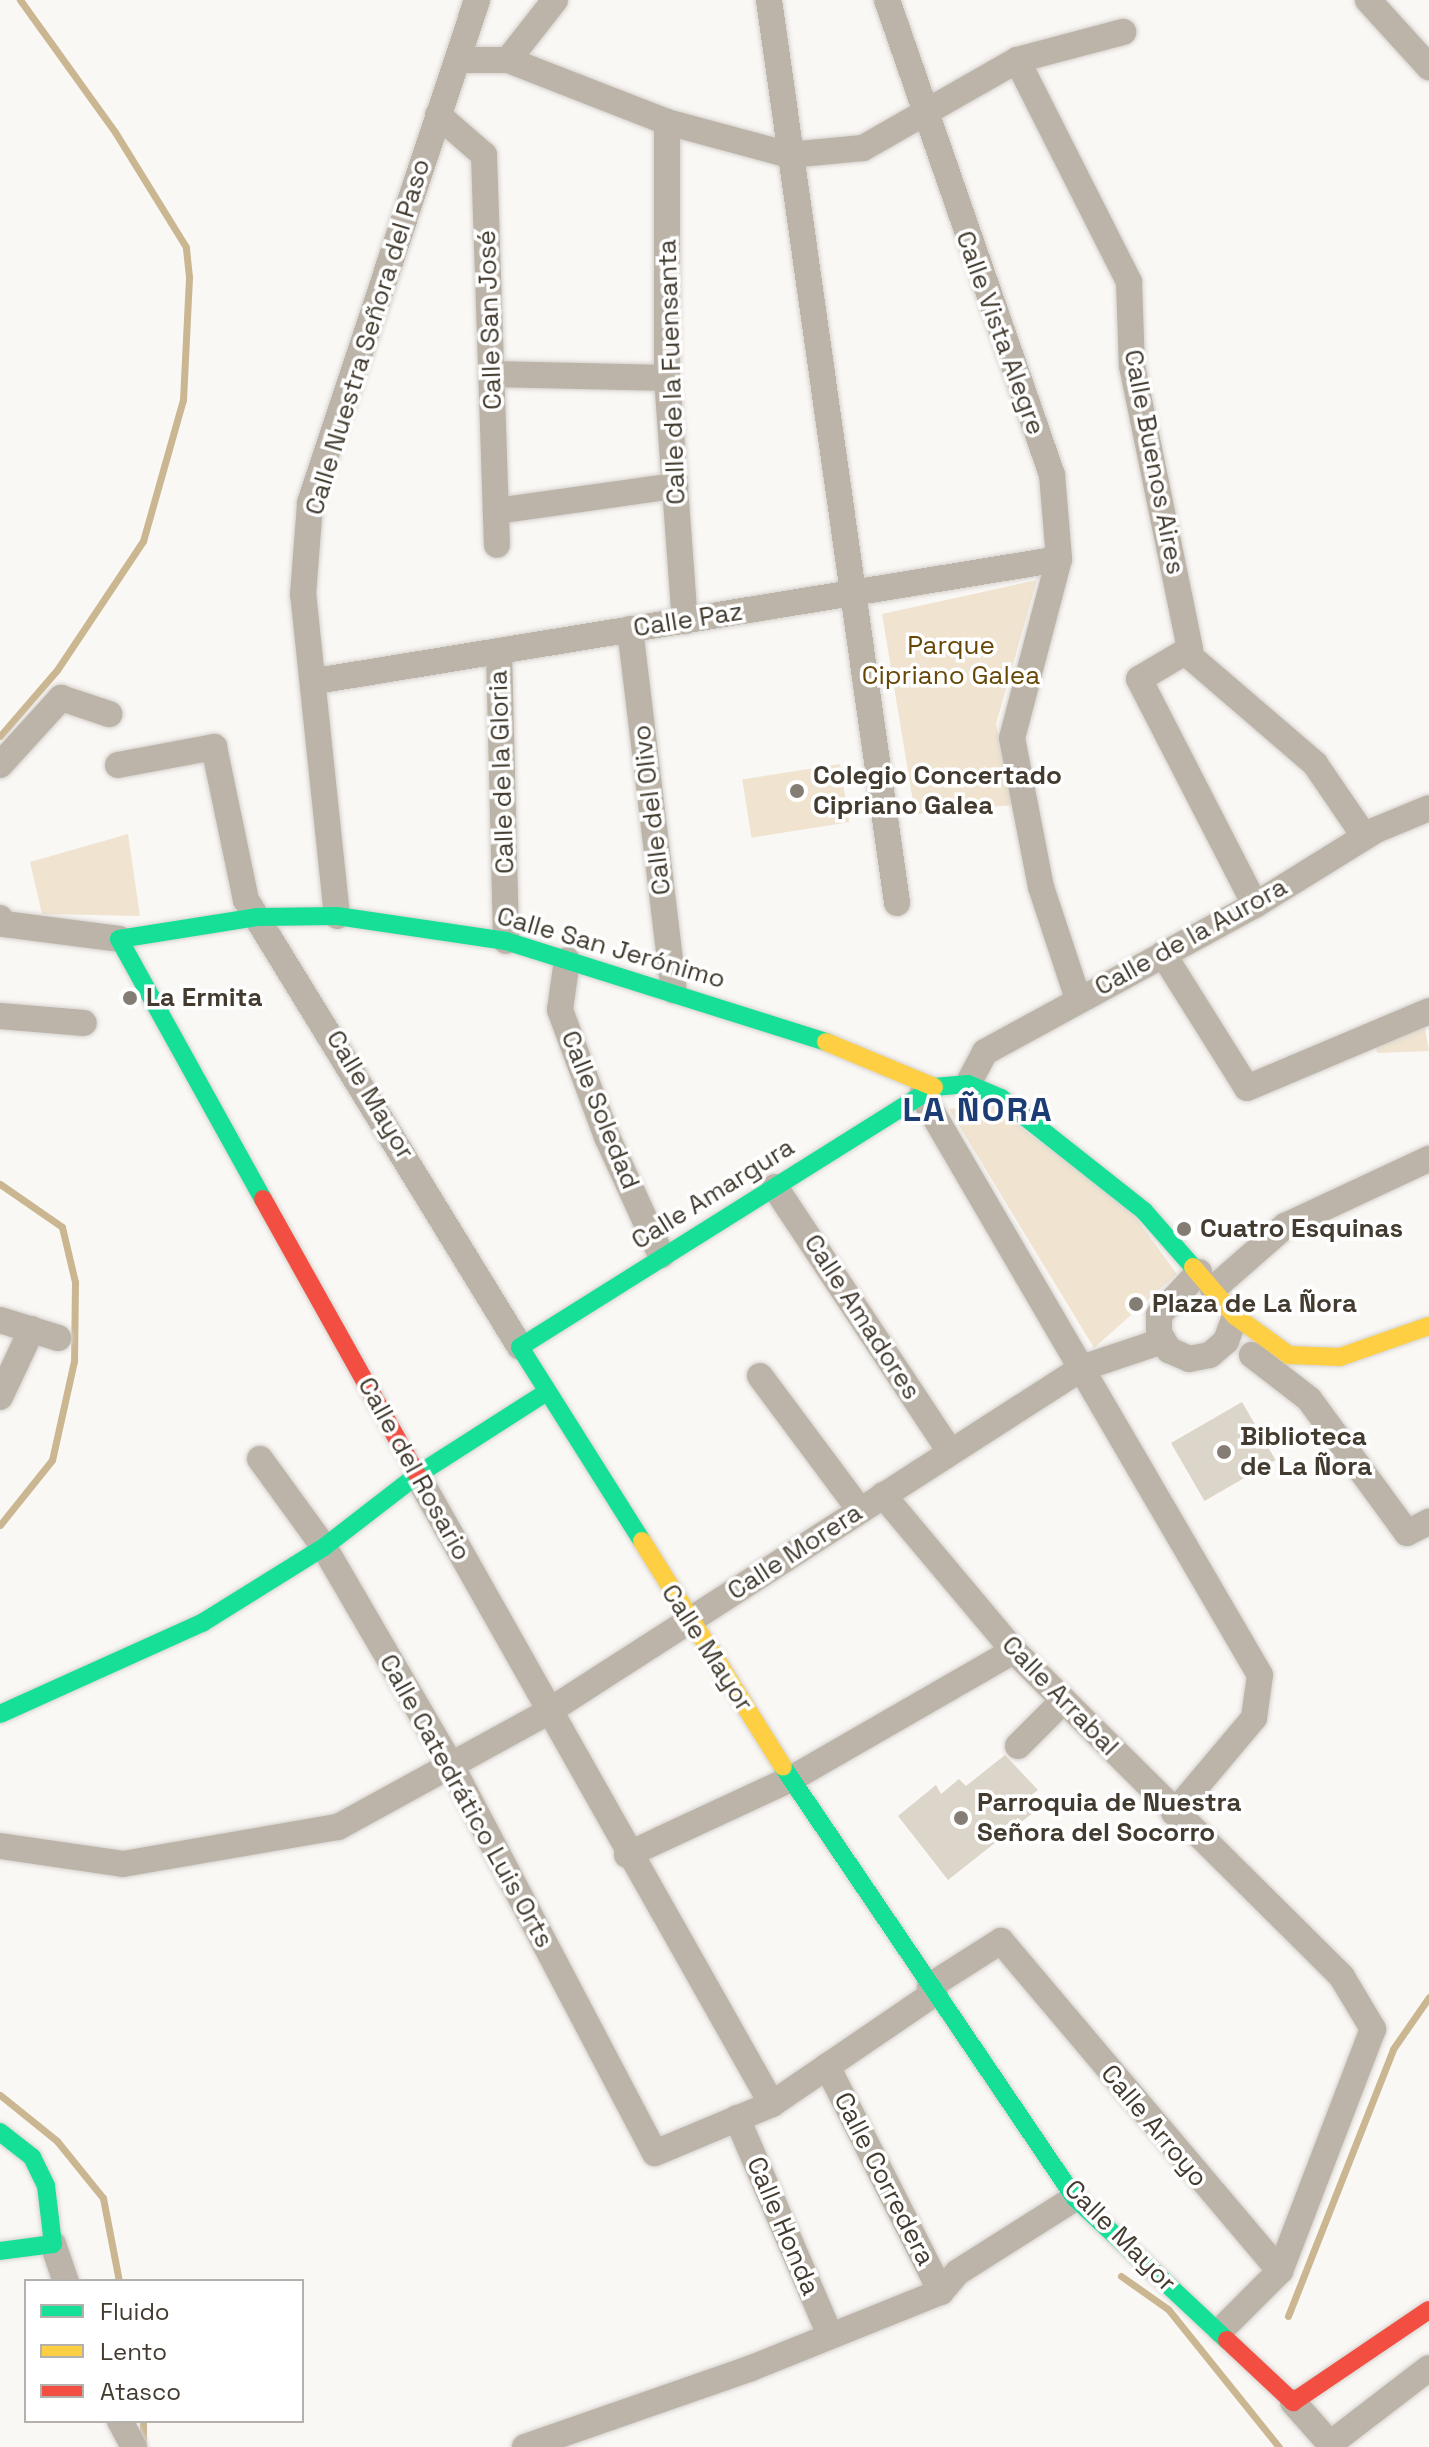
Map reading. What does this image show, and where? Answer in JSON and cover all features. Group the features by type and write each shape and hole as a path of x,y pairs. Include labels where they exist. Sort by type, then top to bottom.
{"street":[{"name":"Calle Nuestra Señora del Paso","path":"337,916 316,681 303,595 310,503 438,115 461,60 477,0"},
{"path":"508,60 555,0"},
{"path":"769,0 897,903"},
{"name":"Calle Vista Alegre","path":"887,0 922,112 1052,475 1059,559 1012,738 1041,887 1078,999"},
{"path":"1368,0 1429,67"},
{"path":"461,60 508,60 667,122 789,155 863,148 1017,60 1123,32"},
{"name":"Calle Buenos Aires","path":"1017,60 1129,282 1132,366 1188,650"},
{"name":"Calle San José","path":"438,115 484,155 497,545"},
{"name":"Calle de la Fuensanta","path":"667,122 667,378 685,621"},
{"path":"493,374 667,378"},
{"path":"496,511 675,486"},
{"name":"Calle Paz","path":"316,681 1059,559"},
{"name":"Calle del Olivo","path":"630,629 674,990"},
{"path":"1255,905 1139,679 1188,650 1315,764 1365,837"},
{"name":"Calle de la Gloria","path":"499,651 506,941"},
{"path":"0,765 61,698 109,714"},
{"name":"Calle Mayor","path":"118,765 214,747 246,900 520,1347 545,1393 791,1779 1075,2198 1221,2330 1293,2402"},
{"name":"Calle de la Aurora","path":"968,1084 985,1052 1255,905 1365,837 1429,808"},
{"name":"Calle San Jerónimo","path":"119,939 258,917 337,916 506,941 789,1026 928,1091"},
{"path":"1,923 119,939"},
{"name":"Calle del Rosario","path":"119,939 546,1713 772,2104"},
{"path":"1163,954 1247,1088 1429,1011"},
{"name":"Calle Soledad","path":"567,960 560,1010 607,1137 661,1255"},
{"path":"0,1016 84,1023"},
{"path":"1174,1813 1254,1718 1260,1675 1082,1368 928,1091 968,1084 1001,1098 1144,1211 1418,1528"},
{"name":"Calle Amargura","path":"520,1347 661,1255 928,1091"},
{"path":"1429,1159 1285,1226 1163,1307 1162,1341 1178,1357 1264,1351 1318,1357 1377,1348 1429,1326"},
{"name":"Calle Amadores","path":"775,1187 948,1448"},
{"path":"1210,1355 1226,1341 1235,1316"},
{"path":"0,1320 58,1338"},
{"path":"0,1397 32,1329"},
{"name":"Calle Morera","path":"0,1846 123,1864 338,1827 546,1713 883,1495 948,1448 1082,1368 1162,1341"},
{"path":"1309,1399 1318,1357"},
{"path":"760,1376 860,1510"},
{"path":"0,1714 202,1623 324,1547 417,1475 545,1393"},
{"name":"Calle Catedrático Luis Orts","path":"260,1459 324,1547 451,1765 655,2153 737,2118"},
{"name":"Calle Arrabal","path":"883,1495 1014,1651 1342,1977 1373,2029 1280,2271"},
{"path":"627,1855 791,1779 1014,1651"},
{"path":"1018,1746 1063,1701"},
{"name":"Calle Arroyo","path":"933,1989 1001,1941 1034,1976 1124,2093 1280,2271"},
{"path":"737,2118 772,2104 933,1989"},
{"name":"Calle Corredera","path":"827,2066 941,2292"},
{"name":"Calle Honda","path":"737,2118 829,2333"},
{"path":"0,2132 32,2157 46,2186 53,2244 65,2279"},
{"path":"525,2447 749,2369 829,2333 941,2292 958,2272 1075,2198"},
{"path":"0,2251 53,2244"},
{"path":"1221,2330 1280,2271"},
{"path":"1429,2310 1293,2402 1332,2445 1429,2368"},
{"path":"121,2423 134,2447"}],"green space":[{"name":"Parque Cipriano Galea","path":"1037,580 996,724 1013,805 915,814 882,614"},
{"path":"840,764 849,822 751,838 742,779"},
{"path":"128,834 140,916 42,914 30,862"},
{"path":"1424,1023 1429,1051 1377,1053 1376,1043"},
{"path":"989,1104 1127,1206 1177,1274 1094,1348 949,1109"}],"building":[{"name":"Biblioteca de La Ñora","path":"1242,1402 1276,1460 1204,1501 1171,1443"},
{"name":"Parroquia de Nuestra Señora del Socorro","path":"1005,1755 1038,1790 1025,1800 1034,1812 948,1880 898,1816 936,1785 941,1794 959,1779 966,1786"}],"waterway":[{"path":"0,736 57,670 143,541 183,400 189,277 186,247 115,132 20,0"},
{"path":"0,1184 62,1227 75,1282 74,1361 52,1460 0,1525"},
{"path":"1288,2316 1393,2049 1429,1997"},
{"path":"0,2095 57,2141 103,2198 119,2279"},
{"path":"1121,2276 1168,2309 1279,2447"},
{"path":"143,2423 143,2443"}],"traffic: fast":[{"path":"263,1199 119,939 258,917 337,916 506,941 826,1042"},
{"path":"642,1541 520,1347 934,1087 968,1084 1001,1098 1144,1211 1193,1267"},
{"path":"0,1714 202,1623 324,1547 417,1475 545,1393"},
{"path":"783,1767 1075,2198 1227,2340"},
{"path":"0,2132 32,2157 46,2186 53,2244 0,2251"}],"traffic: slow":[{"path":"826,1042 934,1087"},
{"path":"1193,1267 1235,1316 1289,1355 1340,1357 1429,1326"},
{"path":"642,1541 783,1767"}],"traffic: jam":[{"path":"263,1199 417,1475"},
{"path":"1227,2340 1293,2402 1429,2310"}],"place":[{"name":"Colegio Concertado Cipriano Galea","path":"797,791"},
{"name":"La Ermita","path":"130,998"},
{"name":"Cuatro Esquinas","path":"1184,1229"},
{"name":"Plaza de La Ñora","path":"1136,1304"},
{"name":"Biblioteca de La Ñora","path":"1224,1452"},
{"name":"Parroquia de Nuestra Señora del Socorro","path":"961,1818"}],"district":[{"name":"LA ÑORA","path":"978,1110"}]}
